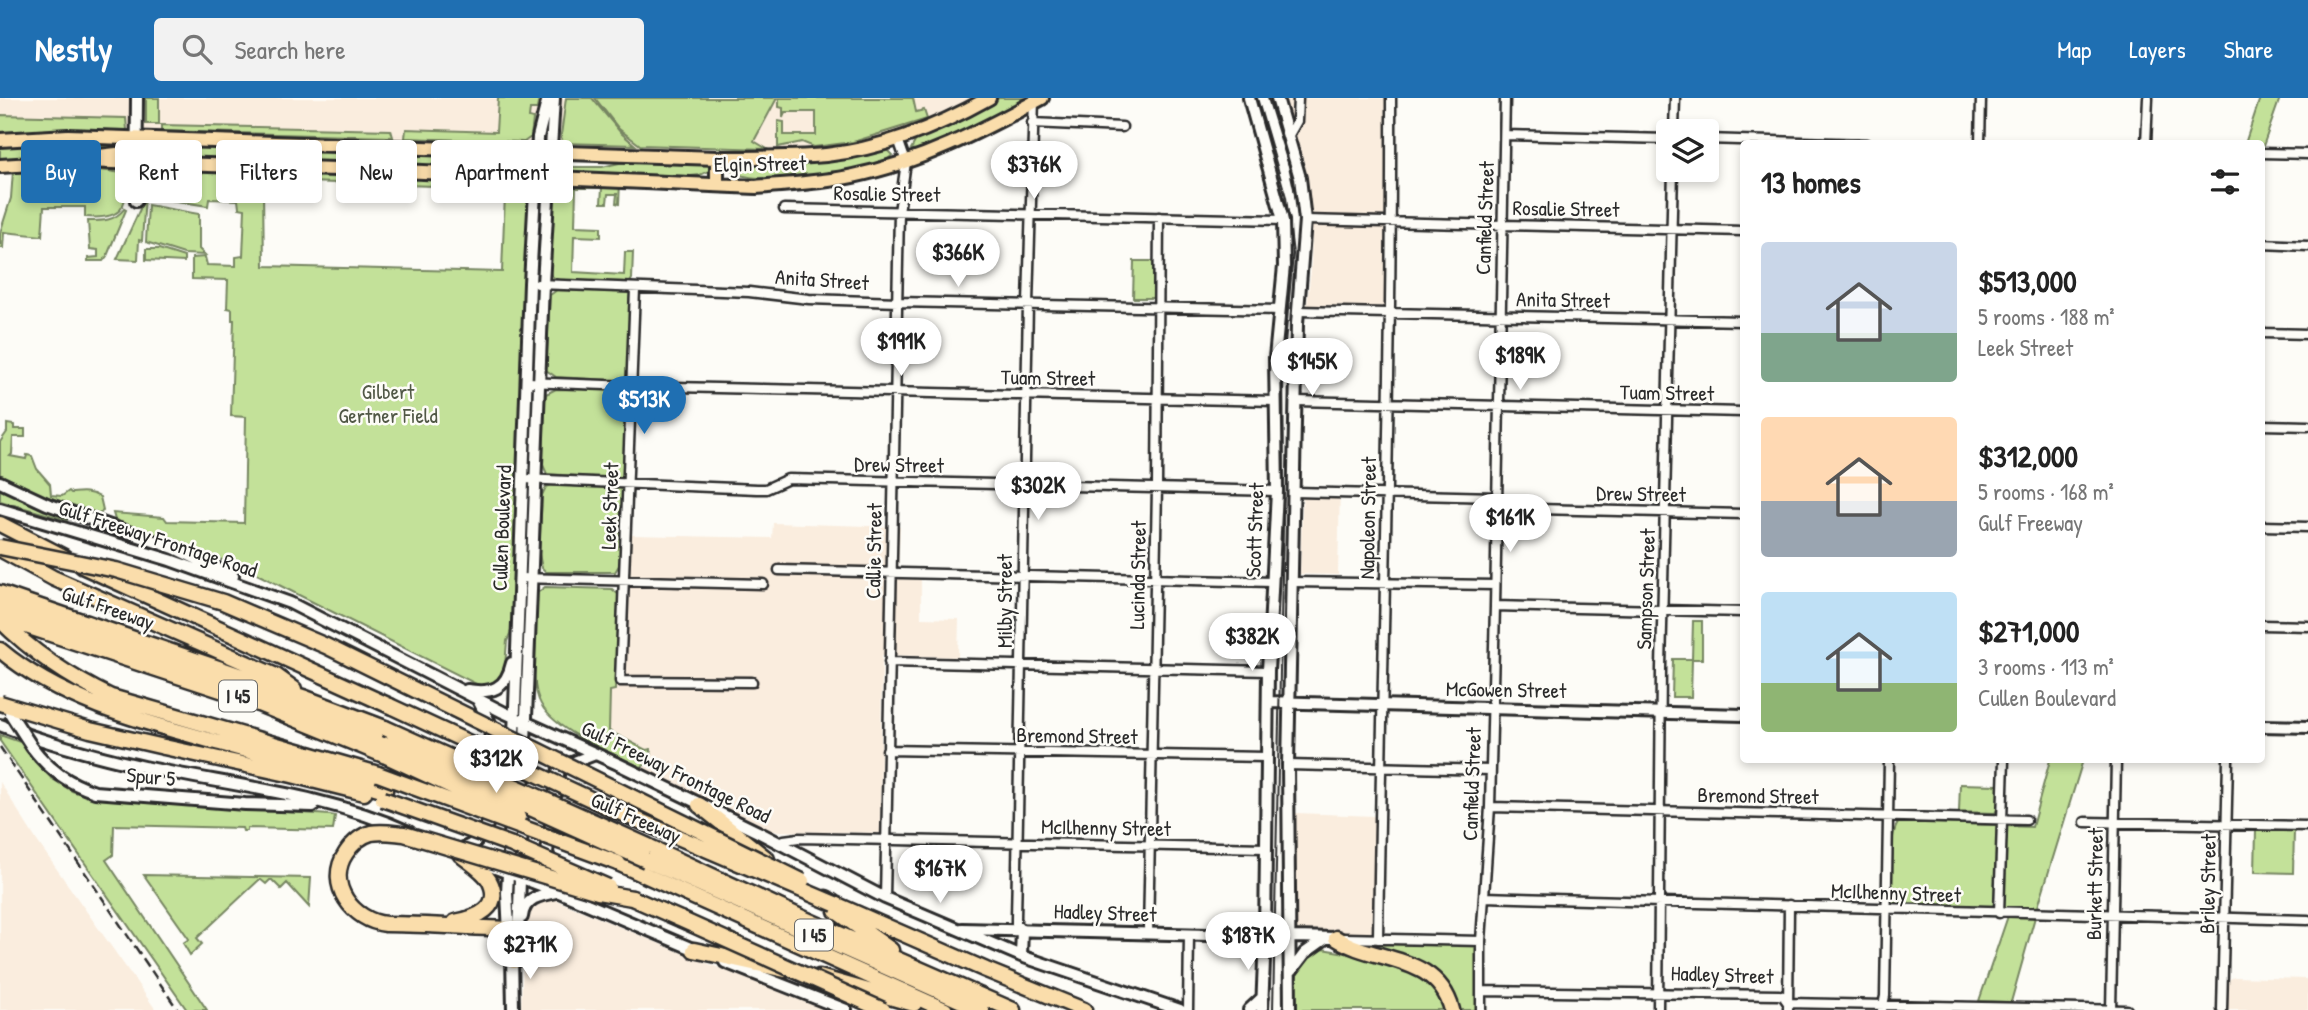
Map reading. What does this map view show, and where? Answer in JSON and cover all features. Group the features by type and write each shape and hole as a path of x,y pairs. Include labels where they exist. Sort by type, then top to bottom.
{"highway":[{"path":"0,524 99,574 612,810 1084,1010"},
{"path":"0,548 116,570 223,602 326,646 790,875 835,904"},
{"path":"0,548 53,578 276,676 303,697"},
{"name":"Gulf Freeway","path":"0,593 91,636"},
{"name":"Gulf Freeway","path":"0,606 307,710 618,863 945,1010"},
{"path":"0,619 38,654 76,680 111,696 378,774 618,863"},
{"name":"Gulf Freeway","path":"0,619 91,636 303,697 385,728 982,1010"},
{"path":"0,650 22,669 100,708 384,794 512,845 883,1010"},
{"path":"3,705 90,730 384,794"},
{"name":"Gulf Freeway","path":"387,750 647,853 1013,1010"},
{"path":"699,805 828,906 921,970"},
{"path":"516,957 513,929 386,925 364,918 350,906 340,889 337,873 341,860 351,845 361,837 372,833 404,834 560,881 632,898"},
{"path":"443,925 477,918 487,910 492,898 489,879 455,853"},
{"path":"1331,938 1350,947 1387,956 1424,972 1437,983 1451,1006"},
{"path":"694,950 845,983 932,1010"}],"main road":[{"path":"136,140 137,98"},
{"name":"Cullen Boulevard","path":"539,140 548,98"},
{"name":"Cullen Boulevard","path":"545,140 554,98"},
{"name":"Elgin Street","path":"573,152 717,158 829,155 898,139 960,114 989,98"},
{"name":"Scott Street","path":"1249,98 1283,220 1284,266 1275,358 1277,491 1268,671 1262,1010"},
{"name":"Scott Street","path":"1277,98 1300,178 1305,220 1298,311 1288,765 1292,970 1290,1010"},
{"name":"Elgin Street","path":"573,179 756,187 814,183 906,162 946,147 1037,99"},
{"name":"Elgin Street","path":"0,140 68,136 115,147"},
{"name":"Elgin Street","path":"0,166 81,161 115,155"},
{"path":"717,158 718,185"},
{"name":"Cullen Boulevard","path":"513,1010 516,957 514,718 530,283 539,203"},
{"name":"Cullen Boulevard","path":"508,929 527,723 541,382 542,203"},
{"path":"0,482 47,504 174,548 290,603"},
{"name":"Gulf Freeway Frontage Road","path":"0,509 170,560 290,603 514,718 595,754 885,898 1021,956 1180,1010"},
{"path":"458,689 487,692 502,684 509,675 517,636"},
{"path":"455,853 477,842 487,829 494,804 490,723 478,700"},
{"name":"McGowen Street","path":"1268,702 1740,715"},
{"name":"Spur 5","path":"3,705 43,762 74,785 95,792 245,804 341,806"},
{"path":"0,725 52,744 144,767 341,806 381,819 455,853 559,892 694,950 846,1010"},
{"path":"2265,726 2308,727"},
{"path":"559,892 547,852 559,768 595,754"},
{"path":"516,957 523,910 533,898 559,892"},
{"name":"Hadley Street","path":"956,928 1331,938"},
{"path":"1021,956 1022,930"},
{"path":"1292,970 1303,954 1331,938"},
{"path":"1248,1010 1263,997"}],"street":[{"path":"1289,135 1297,121 1298,98"},
{"name":"Napoleon Street","path":"1378,939 1389,403 1391,98"},
{"name":"Canfield Street","path":"1481,1010 1481,941 1493,709 1505,98"},
{"path":"1674,119 1675,98"},
{"path":"1980,140 1981,98"},
{"path":"2146,140 2148,98"},
{"name":"Milby Street","path":"1022,930 1016,924 1016,919 1022,575 1032,123 1037,99"},
{"path":"1032,123 1122,127"},
{"path":"1505,135 1656,139"},
{"path":"898,139 906,162"},
{"path":"1719,139 1740,140"},
{"path":"2265,153 2308,154"},
{"name":"Callie Street","path":"885,898 899,212 906,162"},
{"name":"Sampson Street","path":"1658,1010 1659,811 1673,182"},
{"name":"Rosalie Street","path":"784,209 1283,220"},
{"name":"Lucinda Street","path":"1148,934 1156,578 1159,218"},
{"name":"Rosalie Street","path":"1305,220 1740,231"},
{"path":"2265,244 2308,246"},
{"name":"Anita Street","path":"530,283 749,292 809,299 1280,310"},
{"name":"Leek Street","path":"635,289 620,681 752,682"},
{"name":"Anita Street","path":"1298,311 1740,321"},
{"path":"2265,333 2308,334"},
{"name":"Tuam Street","path":"527,382 1275,401"},
{"name":"Tuam Street","path":"1296,401 1740,412"},
{"path":"2265,425 2308,426"},
{"name":"Drew Street","path":"523,479 757,489 766,489 788,480 1277,491"},
{"path":"1295,492 1496,496"},
{"name":"Drew Street","path":"1496,508 1740,514"},
{"path":"2265,526 2308,527"},
{"path":"779,570 1272,582"},
{"path":"519,578 763,584"},
{"path":"1293,582 1495,585"},
{"path":"1495,606 1740,612"},
{"path":"2265,625 2308,626"},
{"path":"889,662 1268,671"},
{"name":"Bremond Street","path":"887,750 1266,757"},
{"path":"1882,1008 1885,996 1889,763"},
{"path":"1999,913 2004,763"},
{"name":"Burkett Street","path":"2111,1010 2116,763"},
{"name":"Briley Street","path":"2222,1010 2228,763"},
{"path":"1288,765 1490,770"},
{"name":"Bremond Street","path":"1490,807 2026,820"},
{"path":"2085,822 2308,826"},
{"name":"McIlhenny Street","path":"779,844 784,840 799,838 1266,848"},
{"name":"McIlhenny Street","path":"1484,897 2308,920"},
{"path":"1788,1006 1789,905"},
{"path":"1188,1010 1189,935"},
{"name":"Hadley Street","path":"1331,938 1481,941"},
{"name":"Hadley Street","path":"1481,991 1781,995 1788,1006 2127,1010"}],"shaded area":[{"path":"0,98 980,98 929,123 876,139 820,150 573,147 573,140 431,142 158,131 27,130 0,134"},
{"path":"1284,98 1385,98 1386,307 1307,305 1312,216 1304,163"},
{"path":"1303,486 1340,488 1338,575 1300,574"},
{"path":"773,523 900,527 898,577 921,577 921,618 959,619 958,657 882,655 880,833 770,831 641,767 650,762 647,750 609,731 610,691 615,690 619,595 625,582 630,535 772,538"},
{"path":"0,782 37,841 156,1010 0,1010"},
{"path":"1296,813 1375,816 1374,933 1296,932"},
{"path":"551,898 825,1010 521,1010 525,913"},
{"path":"2234,977 2308,979 2308,1010 2227,1010 2227,986"}],"green space":[{"path":"146,98 159,98 159,124 146,124"},
{"path":"498,98 539,98 537,109 530,109 529,118 533,119 531,137 527,140 405,138 406,129 496,132"},
{"path":"566,98 592,98 621,133 635,145 573,143 573,140 562,140"},
{"path":"595,98 777,98 754,141 767,149 640,145 619,129"},
{"path":"779,98 913,98 916,112 924,110 927,119 853,142 814,147 802,142 778,147 778,121 784,122 784,135 816,135 816,112 785,112 783,118"},
{"path":"999,98 1024,98 1020,105 924,152 911,149 916,140 925,134 958,121"},
{"path":"2260,98 2280,98 2265,140 2246,140"},
{"path":"0,115 126,118 127,130 122,133 0,135"},
{"path":"161,125 391,130 393,137 161,131"},
{"path":"21,143 21,160 0,162 0,144"},
{"path":"101,143 115,143 115,150 101,152"},
{"path":"216,147 216,162 202,161 202,148"},
{"path":"887,150 892,155 881,163 862,169 812,178 761,178 730,170 741,163"},
{"path":"336,151 336,164 322,164 322,152"},
{"path":"417,154 431,154 431,166 417,165"},
{"path":"641,158 705,162 711,166 711,170 691,176 573,172 573,167 602,167"},
{"path":"21,170 21,203 101,203 101,171 115,172 115,203 124,203 115,214 98,217 85,217 85,207 44,207 42,236 4,232 3,248 0,248 0,233 11,198 13,171"},
{"name":"Gilbert Gertner Field","path":"202,171 216,171 216,199 209,199 208,206 189,203 202,203"},
{"name":"Gilbert Gertner Field","path":"322,174 336,175 336,183 322,183"},
{"name":"Gilbert Gertner Field","path":"417,178 431,179 431,186 417,185"},
{"path":"573,183 620,183 619,204 616,203 617,194 608,194 607,203 601,203 602,188 576,188 575,226 601,227 601,237 574,236 573,272 624,275 625,252 633,252 630,282 561,281 551,275 553,203 573,203"},
{"name":"Gilbert Gertner Field","path":"140,203 145,203 138,260 117,259"},
{"name":"Gilbert Gertner Field","path":"238,203 263,203 264,266 502,272 505,203 530,203 514,624 507,641 504,679 484,688 249,570 115,520 113,513 164,517 167,521 244,523 246,417 231,416 234,320 232,309 227,308 228,280 192,279 192,258 205,257 207,265 236,266 236,257 243,256 245,209 239,208"},
{"path":"148,205 199,214 199,249 205,255 184,254 146,242"},
{"path":"126,210 107,256 103,261 88,261 88,258 98,257 98,250 90,249 88,221 113,218"},
{"path":"146,249 159,249 184,257 184,262 146,260"},
{"path":"1134,261 1153,261 1153,298 1133,298"},
{"path":"557,290 630,292 627,381 556,377 546,370 550,295"},
{"path":"556,389 630,390 624,479 547,474 543,465 545,401 546,394"},
{"path":"7,424 14,425 14,429 25,429 25,437 13,437 10,456 26,459 27,455 32,456 37,469 50,484 51,495 62,496 69,491 100,497 103,510 100,514 27,490 0,474 0,442 7,432"},
{"path":"552,485 623,489 621,562 615,572 546,572 542,568 539,554 542,495 546,487"},
{"path":"0,488 25,501 68,516 67,520 0,501"},
{"path":"545,587 612,589 619,595 615,690 610,691 609,731 646,750 651,749 650,762 641,767 584,740 556,722 539,700 533,665 536,598 537,593"},
{"path":"1693,621 1702,621 1702,659 1692,659"},
{"path":"1673,659 1692,659 1691,697 1672,697"},
{"path":"0,735 23,743 51,778 72,791 95,798 330,815 335,816 333,830 247,828 247,831 243,831 242,828 114,825 113,855 106,860 207,1010 187,1010 0,741"},
{"path":"2049,763 2082,763 2037,910 2005,908 2007,826 2032,827"},
{"path":"1960,784 1998,785 1998,808 1995,813 1959,812"},
{"path":"1899,822 1997,825 1994,908 1891,906 1891,849"},
{"path":"2256,830 2294,831 2293,873 2255,872"},
{"path":"144,875 311,878 309,907 287,883 281,889 271,879 266,884 260,879 197,938 202,944 190,955 183,943 189,939"},
{"path":"2008,916 2035,917 2011,1002 1979,1001"},
{"path":"1368,943 1477,946 1476,1010 1459,1010 1448,986 1367,947"},
{"path":"1321,949 1380,960 1410,971 1433,986 1447,1010 1295,1010 1296,982 1300,966"}],"tram line":[{"path":"1257,98 1286,197 1293,254 1283,366 1284,478 1273,1010"},
{"path":"1268,98 1297,202"}],"railway":[{"path":"0,747 178,1010"}]}
